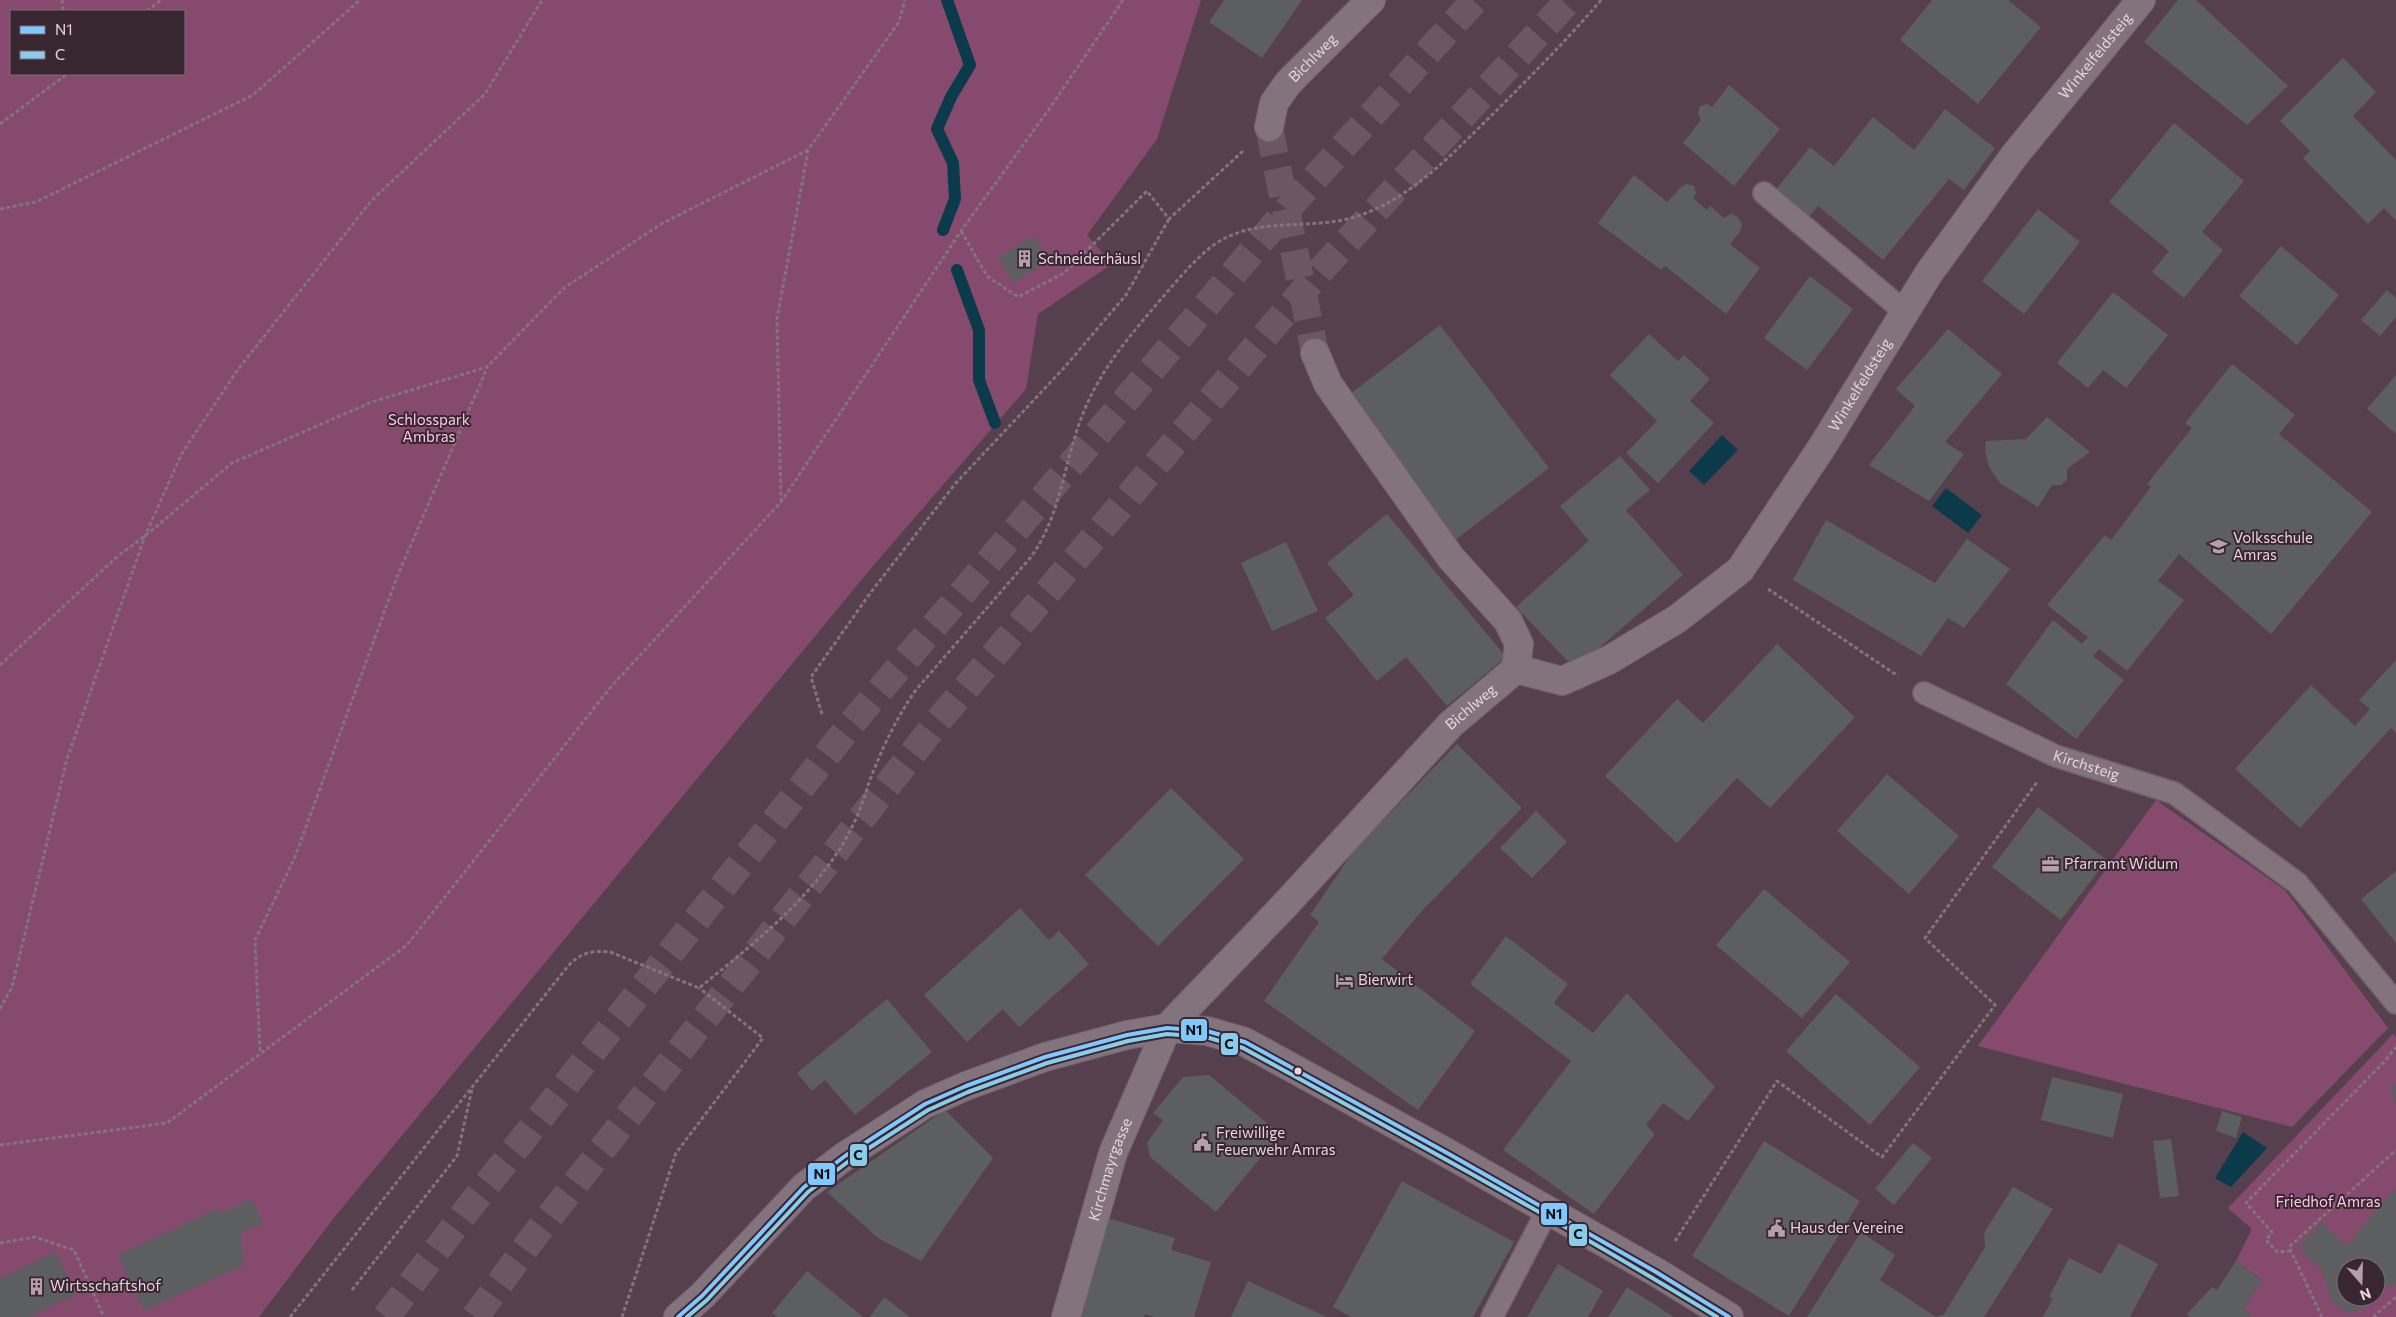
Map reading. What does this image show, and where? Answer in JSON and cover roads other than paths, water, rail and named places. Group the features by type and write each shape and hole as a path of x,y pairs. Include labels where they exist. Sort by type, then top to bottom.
{"street":[{"name":"Bichlweg","path":"1269,127 1274,103 1288,83 1371,0"},
{"name":"Winkelfeldsteig","path":"1516,669 1562,681 1609,660 1677,619 1740,570 1822,447 1929,273 2014,156 2142,0"},
{"path":"1315,353 1328,384 1451,558 1508,621 1519,644 1516,669"},
{"name":"Bichlweg","path":"1167,1028 1284,906 1451,724 1516,669"},
{"path":"678,1317 702,1296 804,1188 852,1151 925,1104 966,1086 1045,1057 1127,1035 1167,1028 1207,1031 1245,1042 1449,1154 1656,1272 1729,1317"},
{"name":"Kirchmayrgasse","path":"1066,1317 1113,1153 1167,1028"}],"lane":[{"path":"1764,193 1905,312"},
{"name":"Kirchsteig","path":"1924,693 2056,756 2174,793 2298,883 2396,1003"},
{"path":"1492,1317 1547,1211"}],"water":[{"path":"1722,435 1738,450 1704,485 1689,471"},
{"path":"1946,488 1982,515 1968,533 1932,506"},
{"path":"2243,1132 2267,1148 2231,1187 2215,1178"}],"waterway":[{"path":"943,230 955,199 953,163 937,129 951,97 970,65 947,0"},
{"path":"957,270 979,330 979,380 995,423"}],"tunnel":[{"path":"386,1317 467,1210 852,723 1298,197 1475,0"},
{"path":"475,1317 532,1239 938,721 1321,270 1569,0"},
{"path":"1269,127 1315,353"}],"place":[{"name":"Schneiderhäusl","path":"1024,259"},
{"name":"Volksschule Amras","path":"2219,547"},
{"name":"Pfarramt Widum","path":"2050,864"},
{"name":"Bierwirt","path":"1344,980"},
{"name":"Freiwillige Feuerwehr Amras","path":"1202,1142"},
{"name":"Haus der Vereine","path":"1776,1228"},
{"name":"Wirtsschaftshof","path":"36,1286"}],"park label":[{"name":"Schlosspark Ambras","path":"429,428"},
{"name":"Friedhof Amras","path":"2328,1202"}]}
